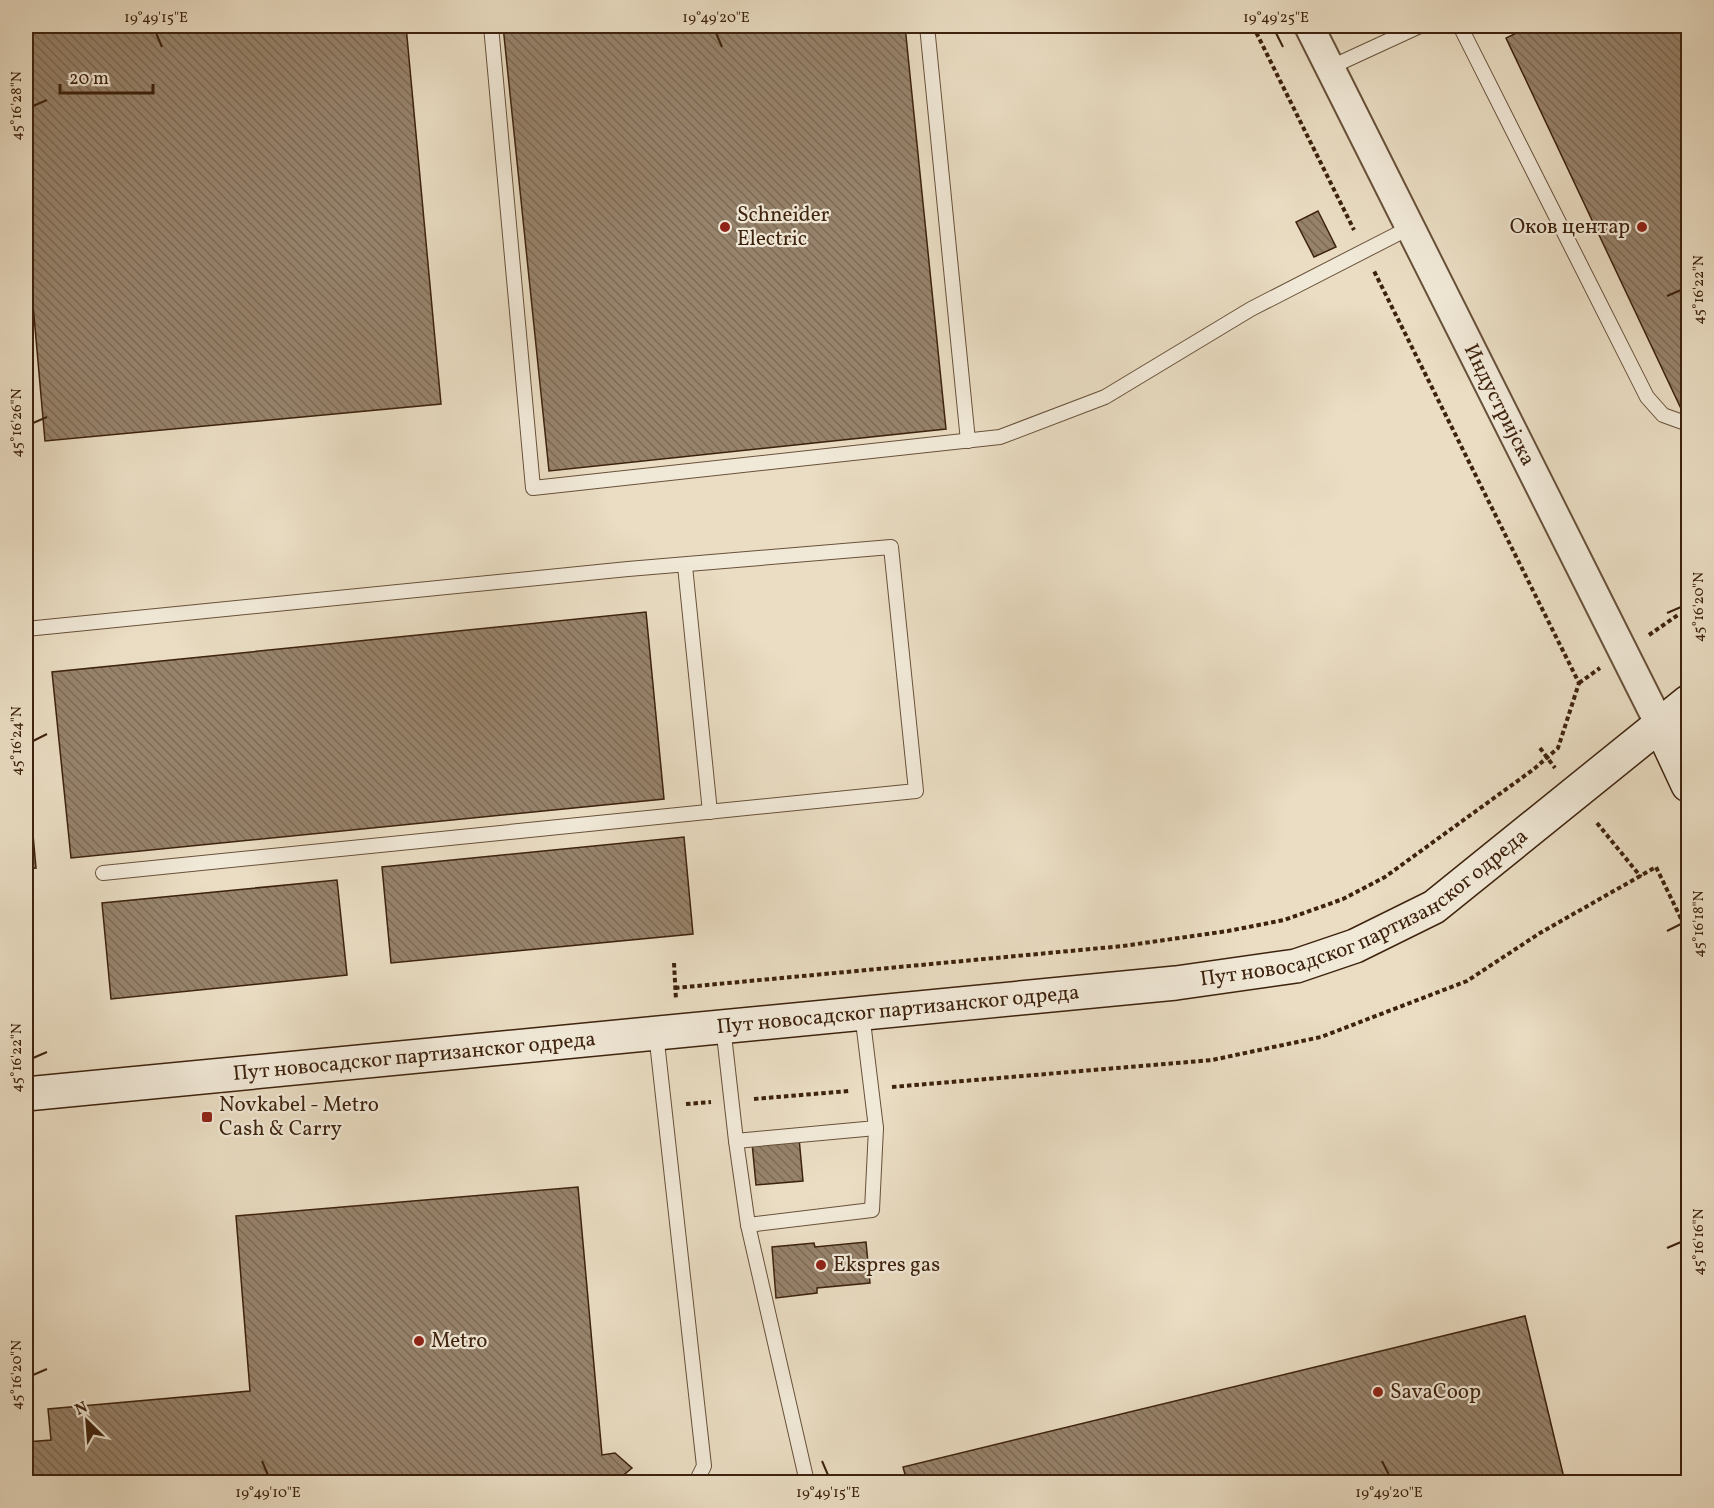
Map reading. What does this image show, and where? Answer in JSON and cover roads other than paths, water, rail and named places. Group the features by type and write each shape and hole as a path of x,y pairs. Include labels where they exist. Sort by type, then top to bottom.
{"street":[{"name":"Индустријска","path":"1309,26 1689,785"},
{"name":"Пут новосадског партизанског одреда","path":"26,1094 1176,983 1296,966 1355,946 1434,907 1689,702"}],"lane":[{"path":"491,26 533,488 1000,437 1105,397 1251,309 1409,228"},
{"path":"927,26 968,441"},
{"path":"1331,67 1420,26"},
{"path":"1460,26 1647,397 1663,416 1689,424"},
{"path":"26,629 628,569 891,547 916,792 103,873"},
{"path":"685,566 710,812"},
{"path":"748,1225 872,1210 876,1128 862,1012"},
{"path":"723,1026 748,1225 807,1482"},
{"path":"656,1032 666,1106 704,1466 696,1482"},
{"path":"736,1141 876,1128"}],"place":[{"name":"Schneider Electric","path":"725,227"},
{"name":"Оков центар","path":"1642,227"},
{"name":"Novkabel - Metro Cash & Carry","path":"207,1117"},
{"name":"Ekspres gas","path":"821,1265"},
{"name":"Metro","path":"419,1341"},
{"name":"SavaCoop","path":"1378,1392"}]}
